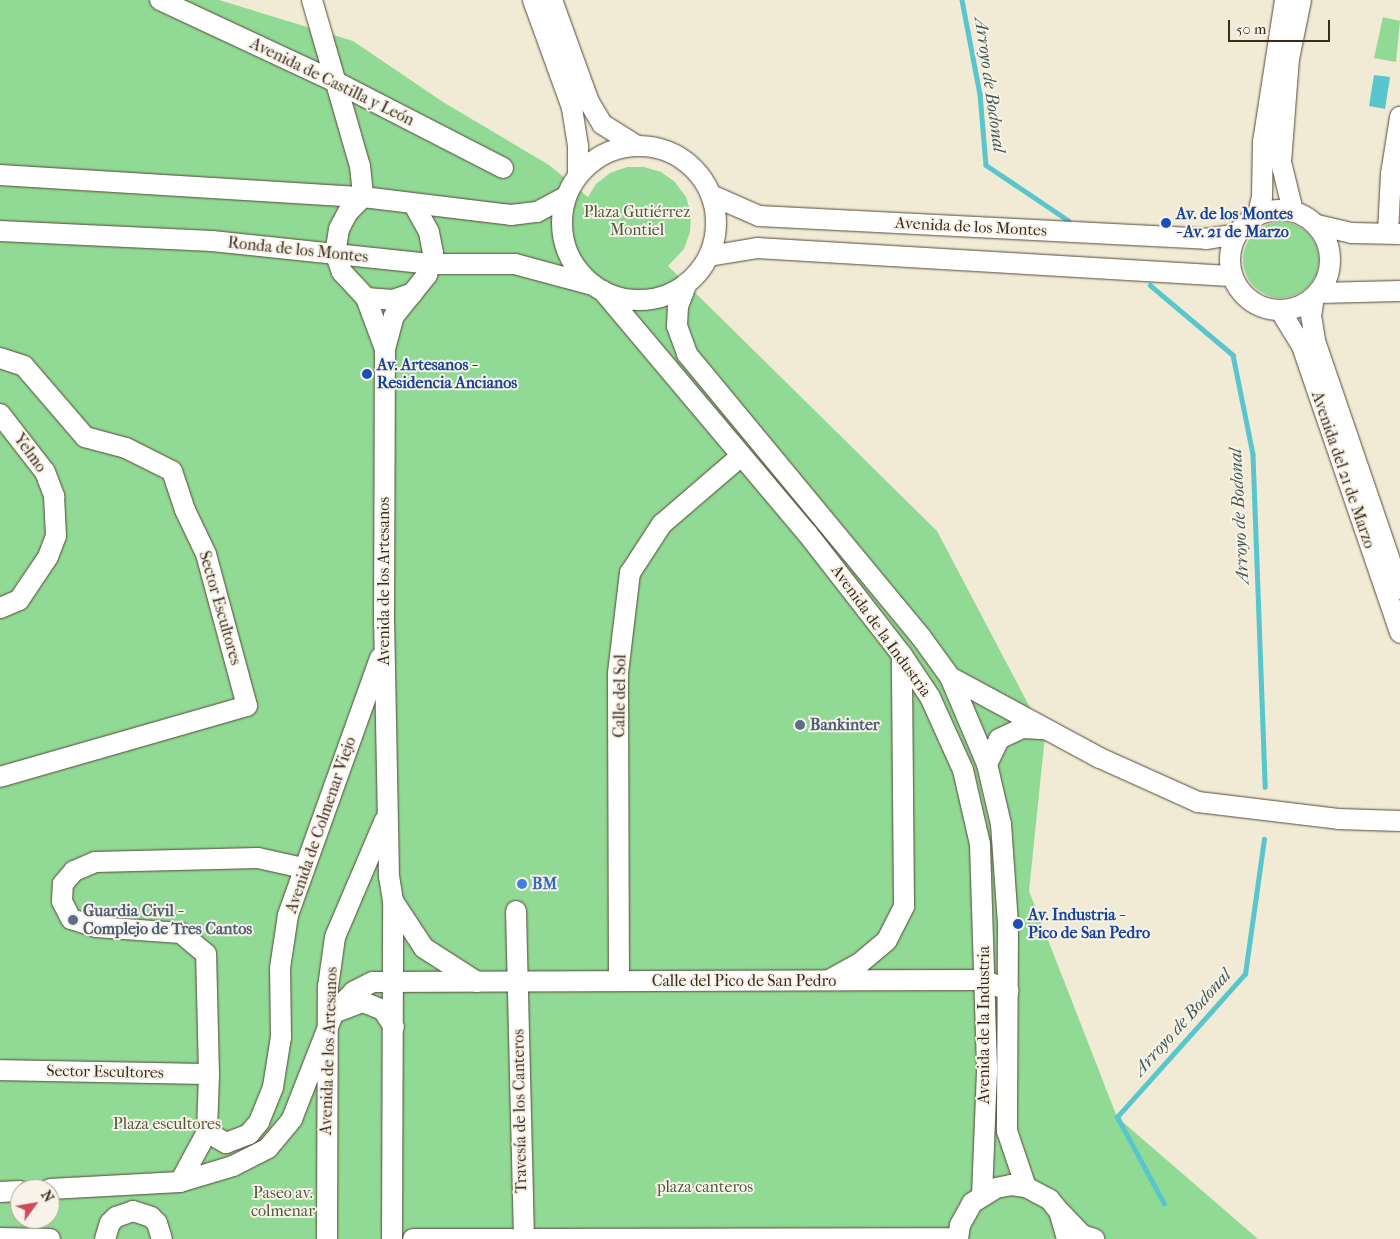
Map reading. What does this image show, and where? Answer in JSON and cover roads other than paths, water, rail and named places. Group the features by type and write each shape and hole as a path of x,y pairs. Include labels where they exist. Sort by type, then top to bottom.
{"street":[{"name":"Avenida de Castilla y León","path":"160,0 334,81 502,168"},
{"path":"312,0 360,166 363,197 342,221 335,253 342,272 366,298 393,300 413,293"},
{"path":"533,0 572,108 578,145 578,175"},
{"path":"552,0 589,102 602,124 635,145"},
{"path":"1258,214 1262,197 1263,142 1285,0"},
{"path":"1293,211 1280,162 1289,59 1301,0"},
{"path":"1322,233 1331,260 1320,289 1304,304 1280,310 1251,300 1232,276 1231,248 1236,234 1258,214 1275,209 1293,211 1322,233 1339,247 1396,238 1391,174 1400,117"},
{"path":"635,145 659,148 681,158 699,174 711,195 716,222 709,256 688,283 668,295 646,300 624,299 598,288 579,272 562,236 565,197 578,175 600,156 614,149 635,145"},
{"path":"0,175 363,197 414,205 511,215 537,212 565,197"},
{"name":"Avenida de los Montes","path":"711,195 759,216 1206,239 1236,234"},
{"path":"414,205 429,232 433,253 430,264"},
{"name":"Ronda de los Montes","path":"0,232 212,241 430,264 516,264 598,288"},
{"name":"Avenida de los Montes","path":"709,256 758,248 1232,276"},
{"name":"Avenida de los Artesanos","path":"392,1239 394,982 393,901 387,813 384,647 385,349 394,316 427,275 430,264"},
{"path":"1320,289 1400,279"},
{"name":"Avenida de la Industria","path":"688,283 678,307 677,326 687,354 922,637 950,677 987,764 1003,843 1009,991 1007,1131 1026,1187"},
{"name":"Avenida de la Industria","path":"598,288 740,457 807,533 902,655 930,697 963,770 980,844 987,1071 982,1195"},
{"path":"1320,289 1400,291"},
{"name":"Avenida del 21 de Marzo","path":"1320,289 1311,314 1315,341 1387,557 1400,633"},
{"name":"Avenida de los Artesanos","path":"366,298 385,349"},
{"name":"Avenida del 21 de Marzo","path":"1280,310 1302,346 1400,589"},
{"name":"Sector Escultores","path":"0,358 24,366 85,437 126,448 172,471 185,510 206,554 247,706 0,777"},
{"name":"Yelmo","path":"0,414 45,472 54,496 56,536 48,557 19,600 0,608"},
{"name":"Calle del Sol","path":"619,982 618,673 630,573 662,524 740,457"},
{"name":"Avenida de Colmenar Viejo","path":"207,1132 226,1143 249,1134 259,1122 273,1087 281,1037 280,968 288,915 303,868 384,647"},
{"path":"829,980 860,964 887,940 904,906 902,655"},
{"path":"950,677 1100,758 1198,802 1338,819 1400,821"},
{"path":"987,764 999,739 1024,728 1045,728"},
{"name":"Avenida de los Artesanos","path":"327,1239 326,1036 328,987 335,938 387,813"},
{"path":"180,1182 207,1132 209,1074 206,954 182,933 96,927 71,919 62,902 63,884 74,871 95,862 258,858 303,868"},
{"path":"393,901 424,948 477,982"},
{"name":"Travesía de los Canteros","path":"516,911 524,1239"},
{"name":"Calle del Pico de San Pedro","path":"394,982 984,980 1009,991"},
{"path":"60,1188 180,1182 233,1166 268,1148 292,1119 334,1012 353,992 373,982 394,982"},
{"path":"334,1012 363,1002 382,1010 394,1027"},
{"name":"Sector Escultores","path":"0,1070 209,1074"},
{"path":"524,1239 958,1239 965,1214 982,1195 1003,1186 1026,1187 1039,1192 1082,1235 1094,1239"},
{"path":"105,1239 110,1223 116,1216 134,1211 151,1217 157,1223 162,1239"},
{"path":"1059,1211 1067,1239"},
{"path":"0,1238 50,1239"},
{"path":"413,1239 512,1239"}],"water":[{"path":"1374,75 1390,77 1385,109 1369,106"}],"waterway":[{"name":"Arroyo de Bodonal","path":"962,0 980,94 986,165 1068,220"},
{"name":"Arroyo de Bodonal","path":"1150,285 1233,355 1253,454 1265,787"},
{"name":"Arroyo de Bodonal","path":"1164,1204 1117,1117 1245,974 1264,839"}],"place":[{"name":"Av. de los Montes - Av. 21 de Marzo","path":"1166,223"},
{"name":"Av. Artesanos - Residencia Ancianos","path":"367,374"},
{"name":"Bankinter","path":"800,725"},
{"name":"BM","path":"522,884"},
{"name":"Guardia Civil - Complejo de Tres Cantos","path":"73,920"},
{"name":"Av. Industria - Pico de San Pedro","path":"1018,924"}],"park label":[{"name":"Plaza Gutiérrez Montiel","path":"637,221"},
{"name":"Plaza escultores","path":"167,1124"},
{"name":"plaza canteros","path":"705,1187"},
{"name":"Paseo av. colmenar","path":"283,1202"}]}
